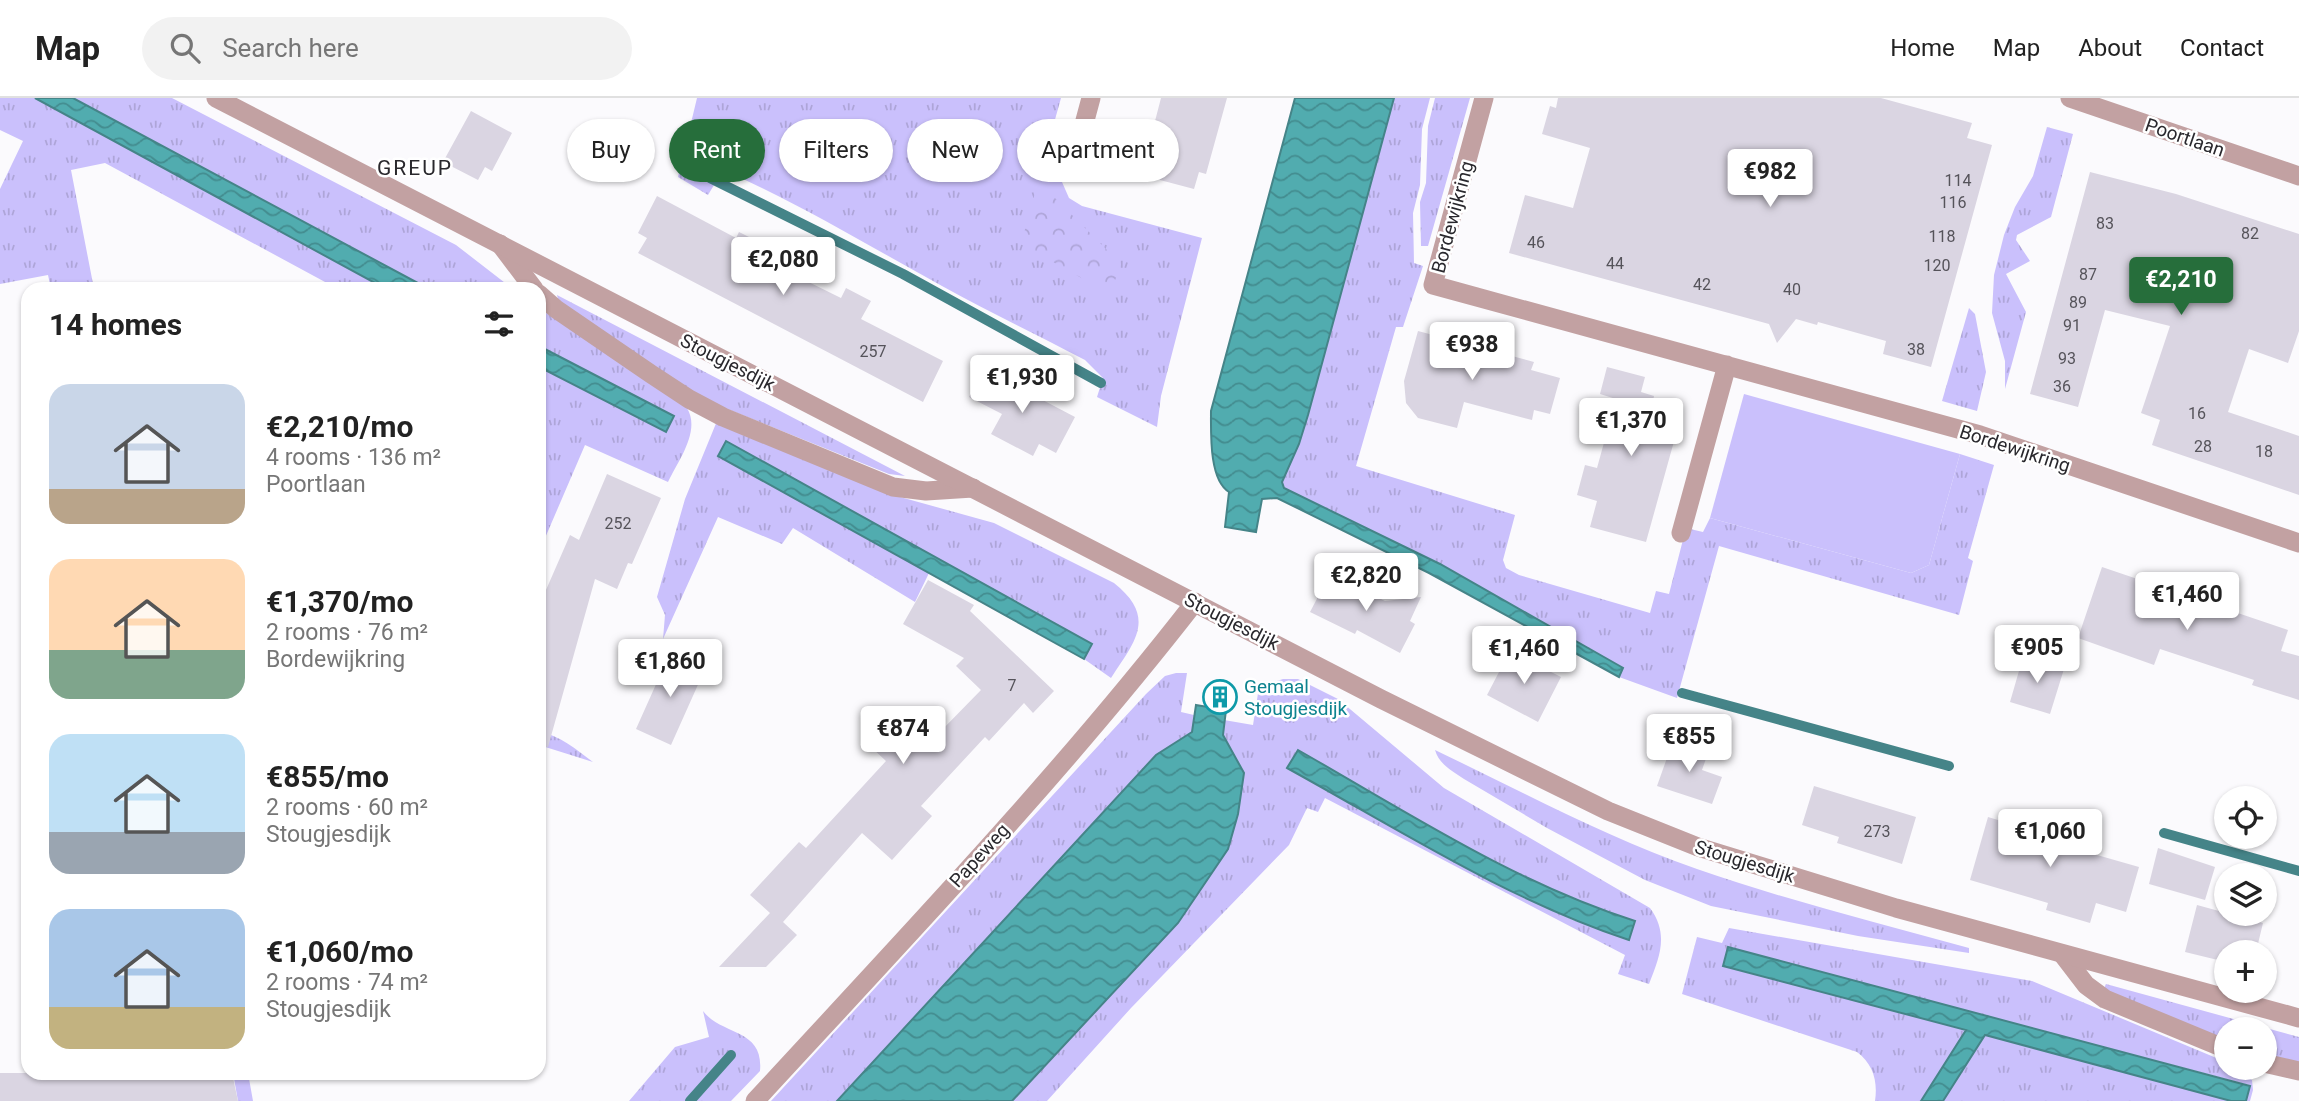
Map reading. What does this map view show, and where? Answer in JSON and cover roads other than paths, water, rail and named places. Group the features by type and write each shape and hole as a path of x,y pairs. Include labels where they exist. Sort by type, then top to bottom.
{"street":[{"name":"Stougjesdijk","path":"216,98 1550,783 1665,835 1896,908 2299,1018"},
{"path":"1085,119 1091,98"},
{"name":"Bordewijkring","path":"1484,98 1433,285 1980,435 2299,543"},
{"name":"Poortlaan","path":"2070,98 2299,176"},
{"path":"500,244 529,282"},
{"path":"546,300 651,374 723,417 893,487 926,491 972,488"},
{"path":"1681,533 1727,365"},
{"name":"Papeweg","path":"755,1101 1027,802 1137,677 1195,602"},
{"path":"2063,955 2086,985 2105,999 2214,1044"},
{"path":"2277,1066 2299,1071"}],"water":[{"path":"35,98 73,98 416,282 373,282"},
{"path":"1295,98 1394,98 1308,415 1299,444 1282,482 1284,488 1440,564 1623,668 1619,677 1429,573 1277,498 1262,499 1256,532 1225,527 1229,492 1222,486 1215,467 1211,443 1211,411"},
{"path":"546,350 674,416 666,432 546,371"},
{"path":"726,441 1092,644 1084,659 718,456"},
{"path":"1196,705 1226,710 1223,735 1244,773 1238,814 1228,849 1178,923 1012,1101 837,1101 1156,755 1192,732"},
{"path":"1298,750 1504,867 1547,887 1635,921 1629,940 1584,924 1497,884 1287,768"},
{"path":"1728,947 2214,1076 2214,1080 2227,1080 2250,1086 2246,1101 2231,1101 1985,1035 1943,1101 1921,1101 1966,1030 1723,966"}],"waterway":[{"path":"718,182 903,274 1101,383"},
{"path":"1682,693 1949,766"},
{"path":"2164,833 2299,871"},
{"path":"690,1101 731,1055"}],"place":[{"name":"Gemaal Stougjesdijk","path":"1220,697"}],"district":[{"name":"GREUP","path":"415,168"}]}
